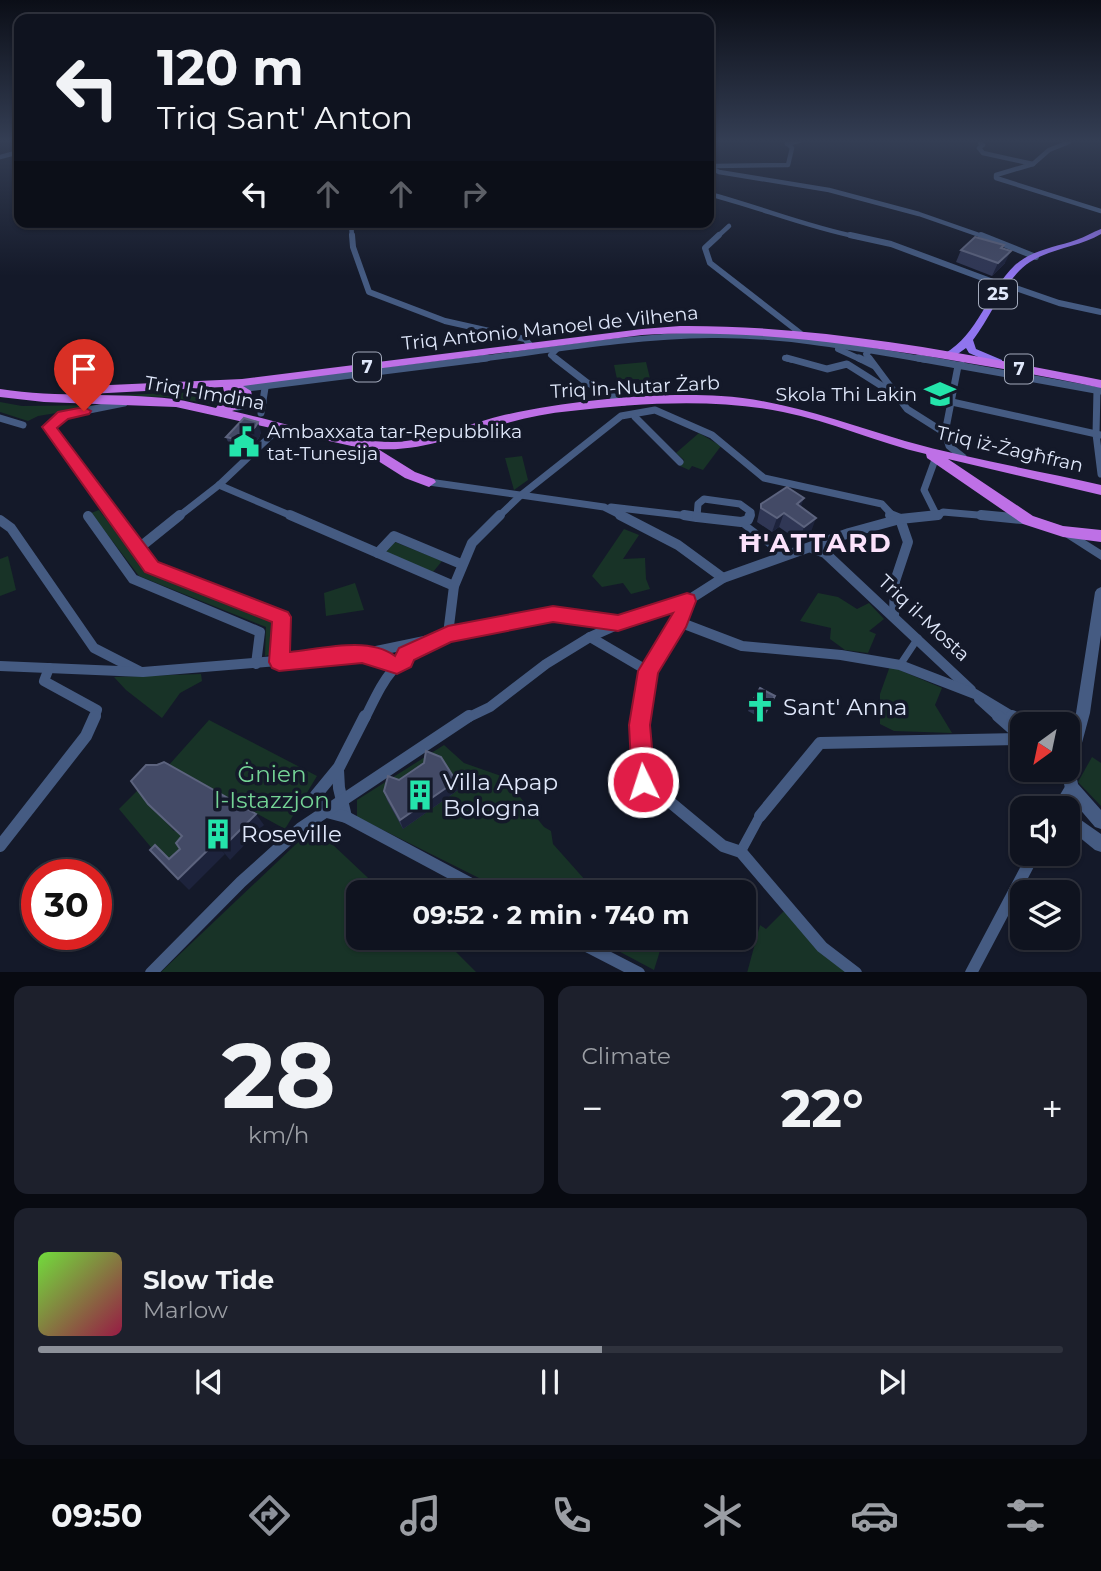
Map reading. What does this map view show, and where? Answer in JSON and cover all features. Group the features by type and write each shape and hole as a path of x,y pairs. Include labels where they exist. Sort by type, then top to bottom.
{"highway":[{"name":"Triq Antonio Manoel de Vilhena","path":"0,383 73,390 242,383 676,329 743,328 948,356 1097,387"},
{"path":"73,390 109,393 239,389 247,394 237,407 143,400"},
{"name":"Triq l-Imdina","path":"0,393 46,398 143,400 212,410 278,429 360,444"},
{"name":"Triq in-Nutar Żarb","path":"360,444 416,444 527,414 570,407 721,400 769,405 907,446"},
{"path":"360,444 410,475 429,482"},
{"path":"416,444 407,451 403,463 406,470 429,482"},
{"path":"907,446 936,457 1028,520 1063,531 1101,536"},
{"name":"Triq iż-Żagħfran","path":"907,446 1101,490"}],"main road":[{"name":"25","path":"948,356 957,353 1004,285 1022,264 1082,242 1101,231"},
{"path":"968,339 972,351 988,360 1097,387"}],"street":[{"path":"811,185 975,232 1036,257"},
{"path":"1018,185 1101,211"},
{"path":"714,195 828,231 891,244 1059,303 1101,312"},
{"path":"729,226 705,248 714,267 735,280 800,334"},
{"path":"351,228 353,247 369,292 444,321 525,339 531,346"},
{"path":"239,389 688,336 785,339 870,349 1097,387 1101,474"},
{"path":"838,349 874,366"},
{"path":"870,349 866,354 887,390"},
{"path":"556,350 551,355 564,367 603,394 627,403"},
{"path":"785,358 827,369 856,359"},
{"path":"847,364 887,390 920,421 945,433"},
{"path":"962,365 958,366 945,433 949,446 963,457"},
{"path":"261,413 265,388"},
{"path":"143,400 64,415 49,427 152,567 282,617 279,662"},
{"path":"237,407 251,407 263,402"},
{"path":"952,402 1098,435"},
{"path":"448,634 453,586 472,543 520,496 621,416 635,417 648,411 659,411 712,435 728,446 749,469 774,485 882,504 890,516 900,519"},
{"path":"635,417 680,462"},
{"path":"0,418 23,425"},
{"path":"139,548 219,485 278,429"},
{"path":"936,457 924,490 937,516"},
{"path":"429,482 604,507 697,517 746,519 760,509"},
{"path":"219,485 453,586"},
{"path":"697,517 700,501 709,499 747,507 746,519"},
{"path":"604,507 678,545 723,578"},
{"path":"151,972 241,882 301,828 475,712 490,707 545,664 590,637 618,623 687,601 723,578 783,554 812,548 849,533 900,519 937,516 943,512 982,513 1028,520"},
{"path":"88,516 133,579 260,632 257,664"},
{"path":"746,519 783,554"},
{"path":"894,615 895,581 908,542 900,519"},
{"path":"0,520 11,528 94,649 143,673"},
{"path":"1063,531 1101,556"},
{"path":"378,554 394,536 461,564"},
{"name":"Triq il-Mosta","path":"812,548 825,553 894,615 1010,728"},
{"path":"687,601 679,622 648,671 640,725 643,782 651,792 670,802 723,846 741,852 822,947 856,972"},
{"path":"1080,721 1100,602"},
{"path":"0,666 143,673 362,654 553,614 618,623"},
{"path":"679,622 742,646 841,654 900,665 975,694"},
{"path":"448,634 403,659 386,676 338,767 316,795 327,812 345,817 463,880"},
{"path":"590,637 648,671"},
{"path":"900,665 918,638"},
{"path":"386,676 385,651 395,646 405,649 403,659"},
{"path":"362,654 385,661 403,659"},
{"path":"0,846 86,736 97,710 44,681 49,668"},
{"name":"Triq il-Mosta","path":"975,694 1010,715"},
{"path":"741,852 760,816 820,743 1010,738"},
{"path":"338,767 336,783 344,801 345,817"},
{"path":"1071,782 1101,821"},
{"path":"1080,828 1101,844"},
{"path":"971,972 1028,866"},
{"path":"593,950 630,971"}],"green space":[{"path":"646,362 652,387 641,387 639,379 617,379 614,365"},
{"path":"232,391 243,395 241,401 224,406 169,397 89,396"},
{"path":"0,402 22,406 105,405 38,416 28,421 0,412"},
{"path":"699,433 721,446 703,470 692,466 689,470 680,466 684,460 676,453"},
{"path":"522,456 528,480 514,490 505,458"},
{"path":"99,510 147,572 276,621 274,654 265,656 266,627 139,576 91,513"},
{"path":"624,529 639,535 623,559 645,558 646,579 650,589 631,594 623,583 602,587 592,576"},
{"path":"395,542 442,561 433,572 386,552"},
{"path":"8,556 16,590 0,596 0,559"},
{"path":"355,583 364,610 326,616 324,593"},
{"path":"818,593 838,597 857,609 869,603 884,619 869,631 876,634 868,653 845,650 830,639 831,628 800,621"},
{"path":"890,666 942,688 935,705 952,733 894,731 880,724 880,694"},
{"path":"201,674 202,681 180,693 162,718 114,677"},
{"name":"Ġnien l-Istazzjon","path":"209,720 317,776 285,829 169,765"},
{"path":"444,745 464,763 504,777 544,827 551,831 553,844 585,880 483,880 357,817 357,800"},
{"path":"1092,757 1101,763 1101,806 1078,782"},
{"path":"138,790 188,843 170,870 119,809"},
{"path":"314,827 370,880 346,880 346,950 454,950 476,972 161,972"},
{"path":"784,911 850,972 747,972 753,950 756,950 760,925 766,929"},
{"path":"616,950 660,950 654,970"}],"building":[{"path":"975,237 1004,245 1001,248 1011,251 998,263 961,250"},
{"path":"244,418 258,422 241,440 226,437"},
{"path":"787,487 804,498 797,504 816,518 804,527 784,513 777,518 761,508 761,504"},
{"path":"760,688 775,696 765,713 751,704"},
{"name":"Villa Apap Bologna","path":"426,751 441,757 456,781 400,820 384,791 388,776 399,780 424,763"},
{"name":"Roseville","path":"164,762 256,814 221,849 215,843 178,879 150,850 155,845 169,859 180,849 176,843 182,836 148,804 131,781 146,765"}],"place":[{"name":"Skola Thi Lakin","path":"940,394"},
{"name":"Ambaxxata tar-Repubblika tat-Tunesija","path":"244,442"},
{"name":"Sant' Anna","path":"760,707"},
{"name":"Villa Apap Bologna","path":"420,795"},
{"name":"Roseville","path":"218,834"}],"district":[{"name":"Ħ'ATTARD","path":"816,543"}],"route":[{"path":"84,411 64,415 49,427 152,567 282,617 279,662 362,654 383,658 386,663 397,665 404,661 406,654 448,634 553,614 618,623 687,601 679,622 648,671 640,725 643,782"}]}
